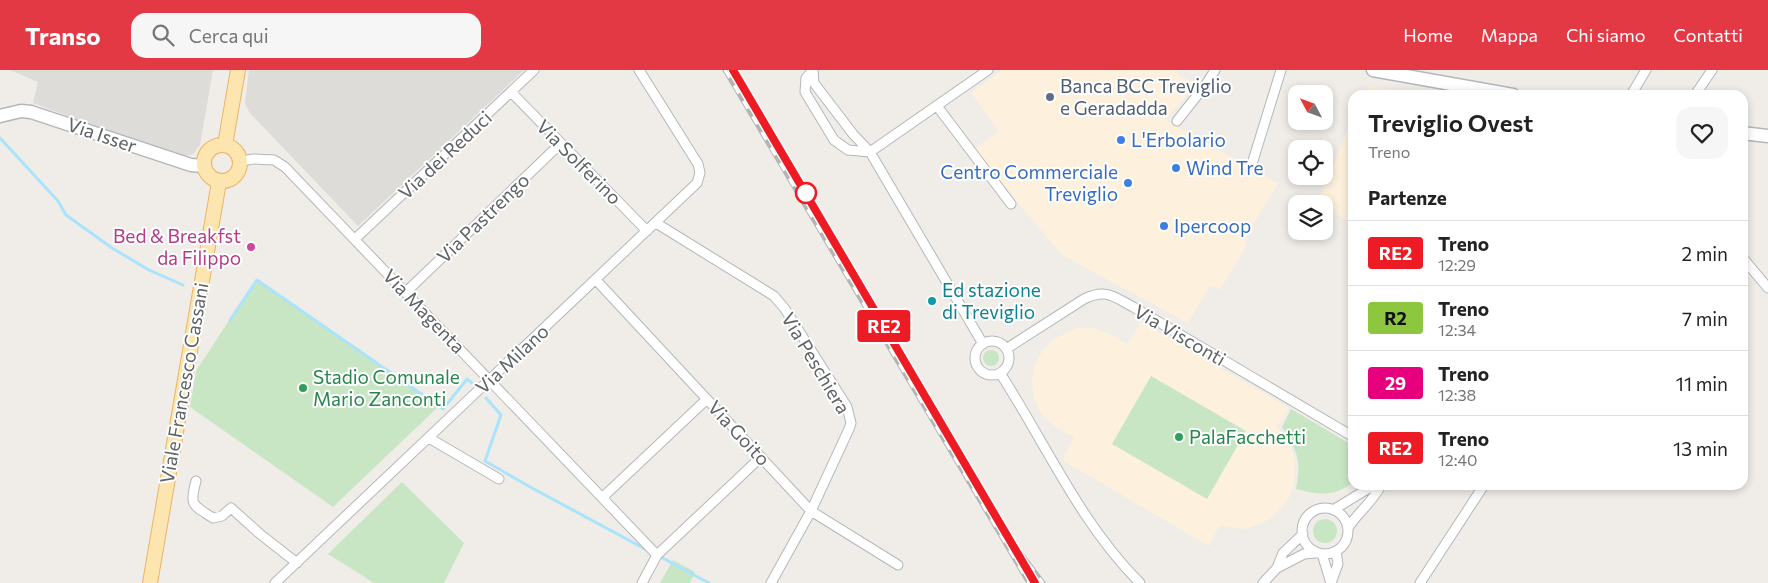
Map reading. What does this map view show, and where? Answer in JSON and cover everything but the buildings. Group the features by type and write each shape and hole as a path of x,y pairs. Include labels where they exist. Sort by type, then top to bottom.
{"main road":[{"path":"225,145 238,70"},
{"path":"225,145 234,149 240,157 240,161 241,167 236,176 228,181 219,182 208,177 203,166 205,154 214,146 225,145"},
{"name":"Viale Francesco Cassani","path":"150,583 219,182"}],"street":[{"name":"Via dei Reduci","path":"355,239 534,70"},
{"name":"Via Milano","path":"276,583 697,183 700,173 698,164 639,70"},
{"path":"813,70 814,83 853,134 870,152 983,344"},
{"path":"813,70 806,78 805,92 831,136 848,150 870,152 988,70"},
{"path":"1177,121 1215,70"},
{"path":"1252,164 1281,70"},
{"path":"1373,70 1486,90"},
{"path":"1634,90 1646,70"},
{"path":"1698,90 1712,70"},
{"name":"Via Solferino","path":"511,92 647,231"},
{"path":"937,106 1011,204"},
{"name":"Via Isser","path":"0,116 21,111 50,116 191,165 203,166"},
{"path":"839,144 846,144 851,140 853,134"},
{"path":"1748,134 1768,136"},
{"name":"Via Pastrengo","path":"406,292 560,144"},
{"name":"Via Magenta","path":"240,161 254,159 274,160 285,167 657,555"},
{"name":"Via Peschiera","path":"656,223 774,296 785,309 850,416 849,429 811,511 771,583"},
{"path":"1748,264 1768,288"},
{"name":"Via Goito","path":"596,280 811,511 898,565"},
{"name":"Via Visconti","path":"1006,349 1084,299 1096,293 1107,294 1348,434"},
{"path":"996,342 1006,349 1009,362 1000,373 988,375 977,366 976,354 983,344 996,342"},
{"path":"1000,373 1076,502 1101,538 1140,583"},
{"path":"603,498 707,399"},
{"path":"429,438 499,479"},
{"path":"642,583 657,555 761,457"},
{"path":"196,481 191,497 194,506 213,518 222,516 231,508 297,563"},
{"path":"1333,510 1366,490"},
{"path":"1276,568 1304,554 1331,554 1336,551 1346,541 1348,528 1354,518 1377,495 1379,490"},
{"path":"1420,583 1481,490"},
{"path":"1331,583 1319,553 1307,545 1303,534 1305,522 1311,514 1323,509 1333,510 1342,517 1348,528"},
{"path":"1263,583 1276,568 1283,553 1303,534"},
{"path":"1331,583 1338,564 1336,551"}],"shaded area":[{"path":"10,70 213,70 200,145 193,154 180,157 33,103 38,82"},
{"path":"249,70 524,70 358,226 249,112 245,103"},
{"path":"1002,70 1176,70 1181,78 1191,80 1194,83 1193,88 1165,120 1278,183 1249,231 1245,248 1220,290 1210,286 1188,323 1062,255 973,150 999,131 971,93"},
{"path":"1369,86 1397,90 1367,90"},
{"path":"1348,129 1348,221 1333,212 1333,195 1321,195 1325,185 1333,185 1333,165"},
{"path":"1141,322 1289,408 1277,427 1291,447 1295,459 1294,484 1289,498 1270,519 1244,529 1219,526 1209,546 1062,460 1074,438 1043,416 1034,399 1032,381 1034,365 1043,350 1054,339 1077,328 1093,328 1112,335 1128,344"}],"green space":[{"name":"Stadio Comunale Mario Zanconti","path":"256,279 439,406 333,507 190,407 196,371"},
{"path":"991,350 997,352 999,358 997,364 991,366 985,364 983,358 985,352"},
{"name":"PalaFacchetti","path":"1151,376 1246,431 1207,499 1112,444"},
{"path":"1291,409 1348,443 1348,486 1339,491 1326,494 1296,489 1298,479 1297,456 1282,427"},
{"path":"402,482 464,543 444,583 374,583 328,554"},
{"path":"1325,519 1333,523 1337,531 1333,539 1325,543 1317,539 1313,531 1317,523"},
{"path":"673,560 695,572 690,583 660,583"}],"waterway":[{"path":"0,138 58,201 66,215 112,248 149,270 183,285"},
{"path":"230,320 257,280 443,409 467,379 472,383"},
{"path":"486,398 501,415 485,461 647,550"},
{"path":"659,556 709,583"}],"railway":[{"path":"725,70 1029,583"},
{"path":"1007,535 1043,583"}],"train":[{"name":"RE2","path":"733,70 1035,583"}],"place":[{"name":"Banca BCC Treviglio e Geradadda","path":"1050,97"},
{"name":"L'Erbolario","path":"1121,140"},
{"name":"Wind Tre","path":"1176,168"},
{"name":"Centro Commerciale Treviglio","path":"1128,183"},
{"name":"Ipercoop","path":"1164,226"},
{"name":"Bed & Breakfst da Filippo","path":"251,247"},
{"name":"Ed stazione di Treviglio","path":"932,301"},
{"name":"Stadio Comunale Mario Zanconti","path":"303,388"},
{"name":"PalaFacchetti","path":"1179,437"}]}
